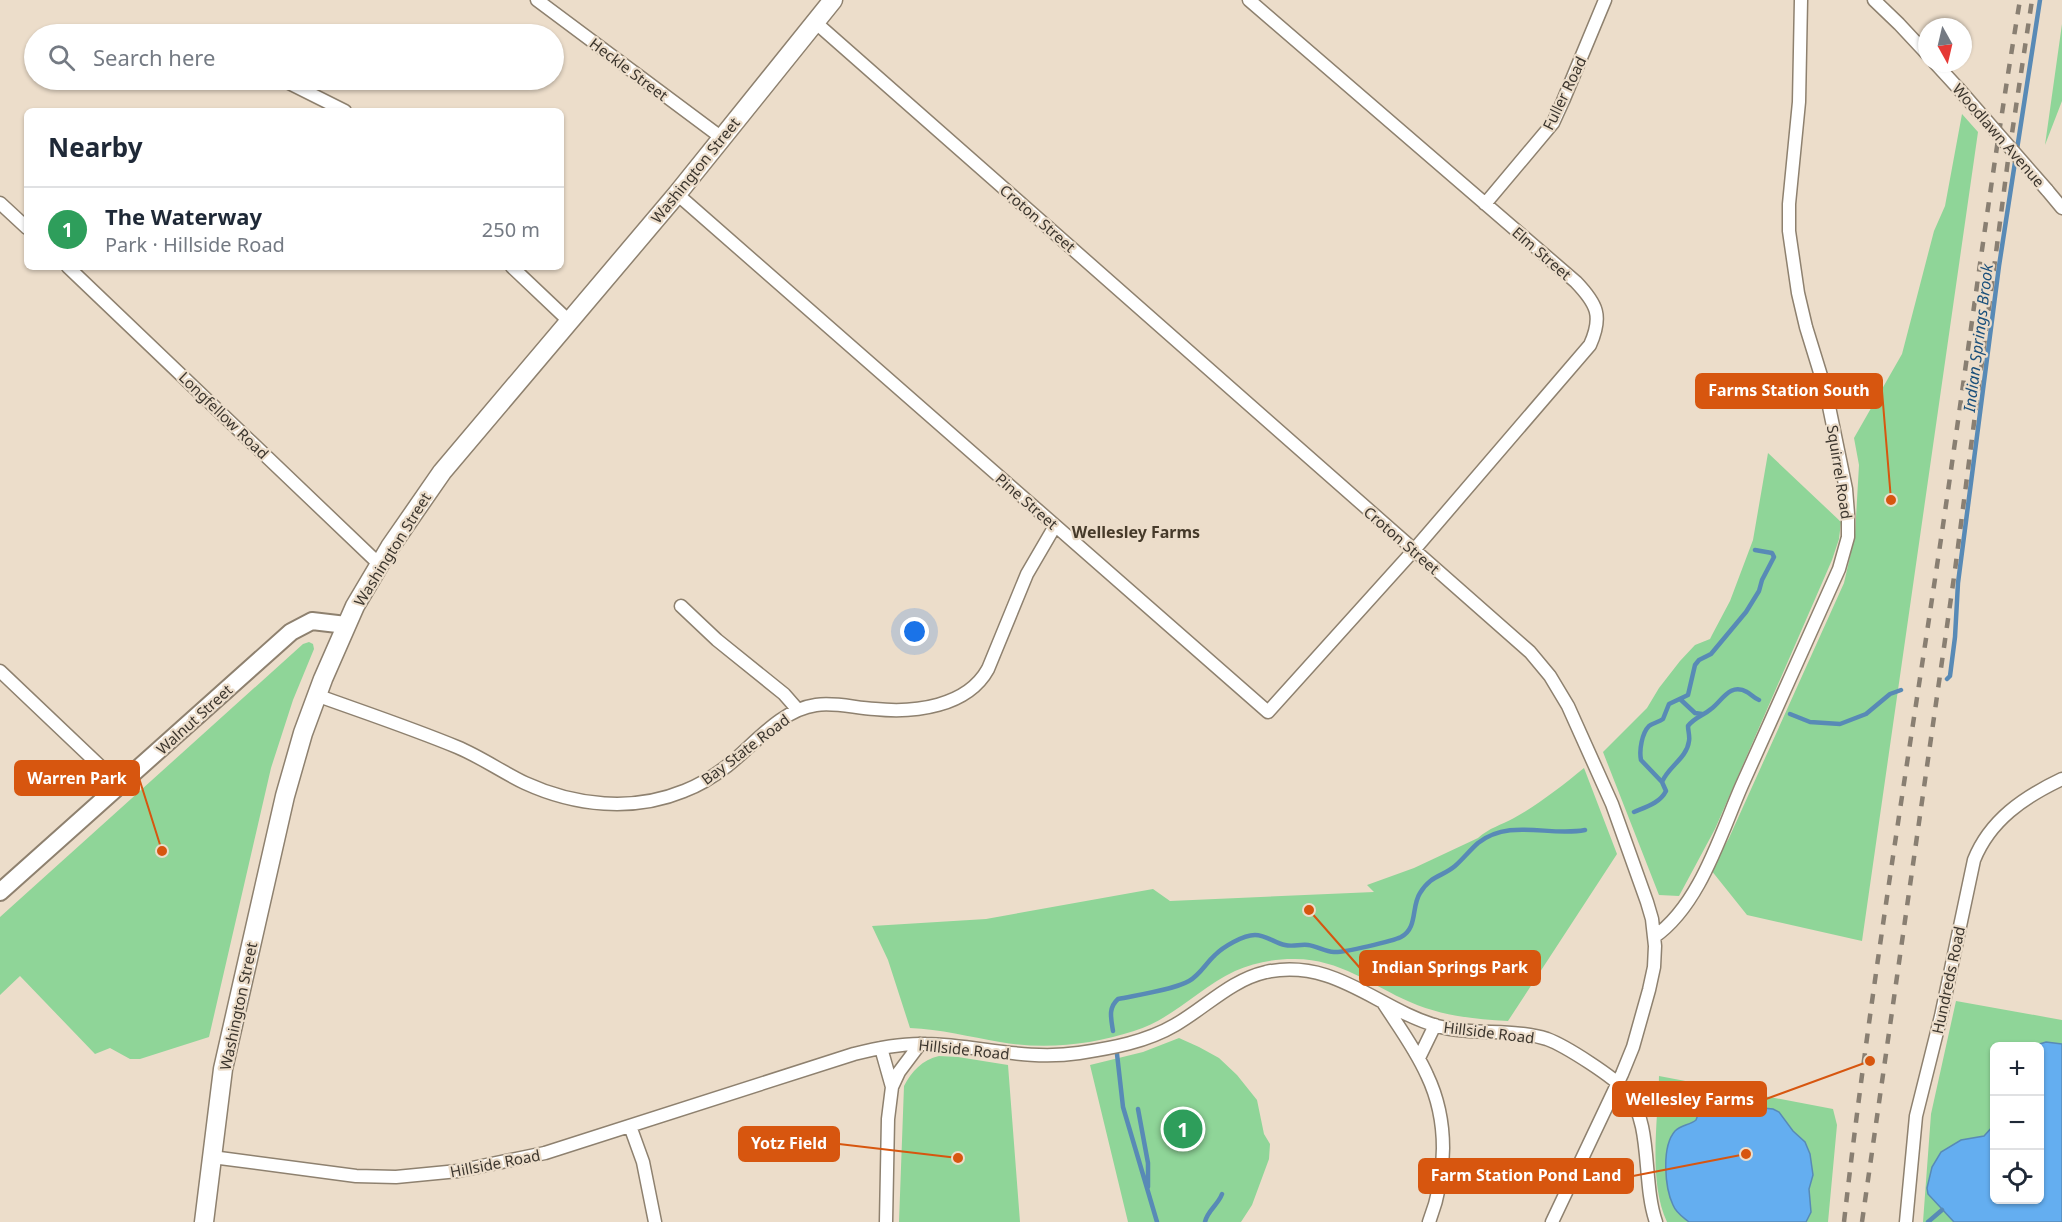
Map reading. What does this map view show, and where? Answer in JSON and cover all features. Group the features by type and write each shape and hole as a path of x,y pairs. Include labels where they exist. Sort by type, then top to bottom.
{"main road":[{"name":"Washington Street","path":"204,1222 224,1069 287,788 316,695 346,625 380,564 442,471 677,194 833,0"}],"street":[{"name":"Heckle Street","path":"537,0 722,138"},
{"name":"Elm Street","path":"1249,0 1576,282 1590,297 1597,313 1597,329 1590,345 1414,550"},
{"name":"Fuller Road","path":"1485,204 1553,123 1605,0"},
{"name":"Squirrel Road","path":"1654,937 1671,924 1684,908 1726,826 1841,563 1848,537 1846,489 1826,392 1798,293 1789,231 1789,204 1799,102 1801,0"},
{"path":"1874,0 1918,44"},
{"name":"Croton Street","path":"815,22 1530,652 1556,685 1574,717 1621,826 1647,902 1654,937 1654,967 1637,1037 1618,1083 1552,1222"},
{"name":"Woodlawn Avenue","path":"1943,72 2062,208"},
{"path":"303,90 339,108"},
{"name":"Pine Street","path":"677,194 1268,712 1414,550"},
{"path":"0,203 24,225"},
{"name":"Longfellow Road","path":"71,270 380,564"},
{"path":"515,270 570,322"},
{"name":"Bay State Road","path":"316,695 454,746 537,788 576,801 596,804 651,801 691,789 726,767 775,725 798,710 824,704 886,710 915,709 950,700 972,690 988,669 1027,574 1055,526"},
{"path":"681,606 709,634 784,694 798,710"},
{"name":"Walnut Street","path":"2,887 294,630 306,623 317,621 346,625"},
{"path":"0,671 120,785"},
{"name":"Hundreds Road","path":"1906,1222 1916,1116 1941,1017 1974,860 1986,837 2004,816 2032,795 2062,779"},
{"name":"Hillside Road","path":"212,1157 356,1176 413,1176 458,1171 523,1159 854,1054 881,1048 920,1044 1032,1056 1064,1055 1131,1043 1163,1032 1239,982 1276,970 1303,970 1327,974 1406,1014 1435,1025 1462,1031 1526,1035 1547,1040 1566,1049 1618,1083"},
{"path":"1383,1003 1419,1058 1435,1097 1442,1128 1440,1186 1428,1222"},
{"path":"1419,1058 1435,1025"},
{"path":"886,1222 888,1130 892,1088 897,1076 920,1044"},
{"path":"881,1048 892,1088"},
{"path":"1618,1083 1631,1098 1639,1117 1649,1198 1656,1222"},
{"path":"630,1126 643,1162 656,1222"}],"green space":[{"path":"2062,24 2062,101 2045,145"},
{"path":"1962,114 1978,132 1862,941 1747,915 1711,870 1729,838 1844,583 1855,535 1859,465 1854,438 1902,354 1934,231 1945,206"},
{"path":"1768,453 1841,522 1839,539 1832,560 1715,829 1679,896 1659,895 1603,752 1647,708 1659,688 1695,645 1710,639 1730,601 1753,540"},
{"path":"309,642 313,644 314,649 293,700 271,768 209,1037 140,1059 130,1059 110,1048 95,1054 20,976 0,995 0,917 303,644"},
{"path":"1584,768 1617,854 1508,1021 1470,1018 1434,1011 1340,968 1309,960 1286,959 1256,964 1235,971 1161,1019 1118,1036 1085,1043 1051,1046 1000,1042 910,1028 888,960 872,926 986,919 1153,889 1170,901 1374,892 1367,885 1414,868 1478,838 1532,807"},
{"path":"1956,1001 2062,1020 2062,1222 1923,1222 1931,1114"},
{"path":"1179,1038 1219,1058 1237,1075 1257,1100 1264,1134 1270,1144 1269,1159 1252,1205 1241,1222 1128,1222 1090,1065 1143,1052"},
{"path":"939,1056 1008,1065 1020,1222 899,1222 904,1086 918,1067 927,1060"},
{"path":"1659,1076 1833,1109 1837,1125 1828,1222 1667,1222 1661,1206 1656,1170"}],"water":[{"path":"2044,1043 2062,1044 2062,1222 1954,1222 1928,1194 1927,1188 1932,1167 1941,1152 1961,1140 1984,1136 1990,1129 1990,1204 2044,1204"},
{"path":"1722,1097 1779,1112 1793,1131 1805,1142 1810,1154 1813,1175 1809,1189 1811,1212 1806,1222 1689,1222 1676,1210 1670,1198 1666,1178 1666,1157 1671,1138 1677,1129 1696,1120 1701,1106"}],"waterway":[{"name":"Indian Springs Brook","path":"1947,679 1950,676 1955,637 1958,583 1999,266 2040,0"},
{"path":"1662,782 1641,760 1643,737 1649,726 1663,719 1669,704 1688,695 1695,665 1699,660 1711,654 1746,612 1759,591 1774,557 1772,553 1755,550"},
{"name":"Indian Springs Brook","path":"1634,812 1660,799 1666,791 1662,782 1688,747 1688,726 1691,723 1736,689 1759,700"},
{"name":"Indian Springs Brook","path":"1790,714 1810,722 1840,724 1866,714 1890,694 1901,690"},
{"path":"1680,699 1695,713 1702,714"},
{"name":"Indian Springs Brook","path":"1113,1031 1111,1010 1118,999 1165,990 1189,981 1219,952 1239,939 1259,935 1285,945 1308,945 1334,952 1396,939 1410,928 1417,899 1424,887 1432,879 1450,870 1478,843 1490,836 1503,831 1516,830 1571,832 1585,830"},
{"name":"Indian Springs Brook","path":"1117,1054 1123,1107 1157,1222"},
{"path":"1138,1109 1148,1163 1148,1187"},
{"path":"1205,1222 1222,1194"},
{"path":"1928,1222 1942,1210"}],"railway":[{"path":"1844,1222 1876,973 2020,0"},
{"path":"1862,1222 1955,570 2008,160 2032,0"}],"place":[{"name":"Farms Station South","path":"1891,500"},
{"name":"Warren Park","path":"162,851"},
{"name":"Indian Springs Park","path":"1309,910"},
{"name":"Wellesley Farms","path":"1870,1061"},
{"name":"The Waterway","path":"1183,1129"},
{"name":"Farm Station Pond Land","path":"1746,1154"},
{"name":"Yotz Field","path":"958,1158"}],"district":[{"name":"Wellesley Farms","path":"1136,532"}]}
